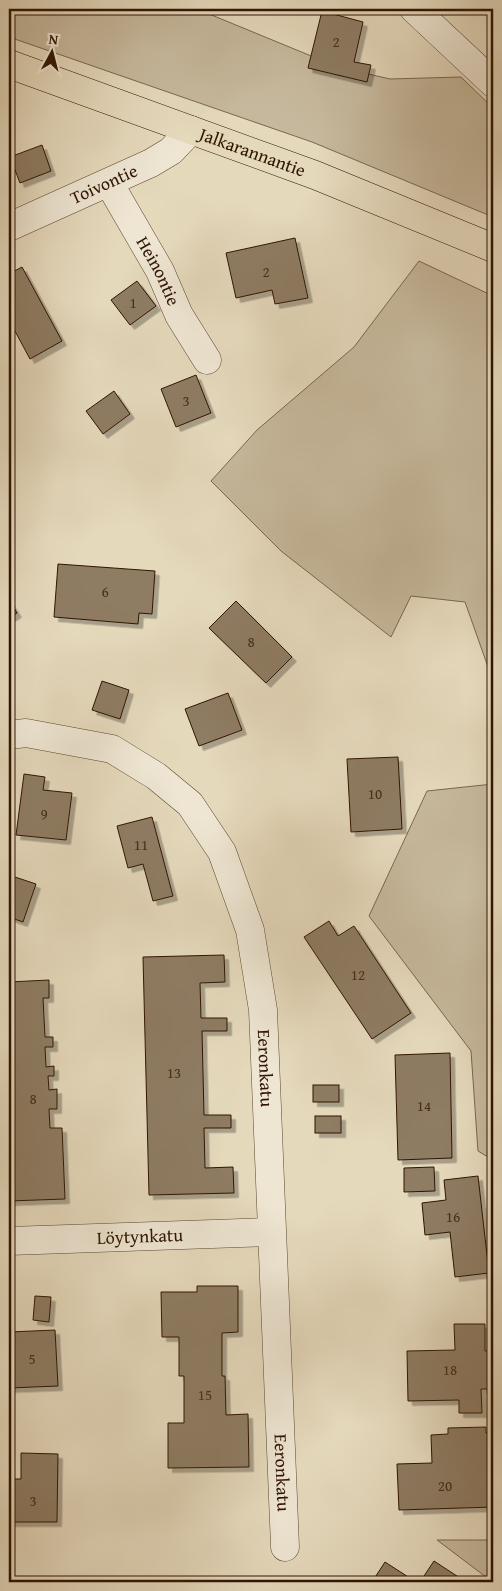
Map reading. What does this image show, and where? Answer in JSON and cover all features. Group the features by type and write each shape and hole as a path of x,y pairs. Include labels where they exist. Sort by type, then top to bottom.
{"main road":[{"name":"Jalkarannantie","path":"9,64 315,175 493,248"}],"street":[{"path":"430,13 493,83"},
{"name":"Toivontie","path":"9,227 109,183 171,151 191,130"},
{"name":"Heinontie","path":"109,183 160,271 179,315 207,360"},
{"name":"Eeronkatu","path":"9,735 26,733 112,749 156,776 190,804 222,852 250,930 263,1010 271,1232 286,1546"},
{"name":"Löytynkatu","path":"9,1241 271,1232"}],"shaded area":[{"path":"9,9 197,9 338,67 390,79 461,77 493,108 493,217 312,142 9,37"},
{"path":"419,261 493,296 493,681 465,602 411,596 391,637 281,551 211,481 257,430 354,347"},
{"path":"493,784 493,1160 478,1151 471,1051 369,916 427,791"},
{"path":"437,1540 493,1540 493,1582 483,1582 486,1577"}],"building":[{"path":"322,11 363,22 354,62 371,65 367,82 308,68"},
{"path":"42,145 51,171 20,183 10,157"},
{"path":"295,238 308,298 275,304 272,290 236,298 226,253"},
{"path":"22,267 62,341 30,359 9,320 9,274"},
{"path":"137,281 156,306 130,325 111,300"},
{"path":"196,375 211,413 176,427 161,389"},
{"path":"114,391 130,414 103,434 86,411"},
{"path":"58,564 155,571 152,614 139,613 138,624 54,617"},
{"path":"9,600 17,613 9,618"},
{"path":"236,601 292,657 266,683 209,628"},
{"path":"102,681 129,690 120,719 92,710"},
{"path":"228,693 242,730 199,746 185,709"},
{"path":"398,757 402,829 351,832 347,759"},
{"path":"24,774 45,777 43,790 72,793 66,840 16,835"},
{"path":"152,817 173,896 153,901 143,864 128,868 117,826"},
{"path":"9,875 36,884 23,922 9,917"},
{"path":"329,921 338,936 354,926 411,1013 372,1039 304,937"},
{"path":"224,955 225,982 200,983 201,1018 227,1018 227,1031 202,1031 204,1115 231,1115 231,1128 204,1128 205,1168 233,1167 234,1193 149,1195 143,957"},
{"path":"49,980 49,998 43,998 45,1037 53,1037 53,1047 45,1047 46,1067 54,1066 54,1076 48,1076 49,1090 57,1089 57,1109 49,1109 50,1128 62,1128 65,1199 9,1201 9,982"},
{"path":"450,1053 452,1158 398,1160 395,1055"},
{"path":"313,1085 339,1085 339,1102 313,1102"},
{"path":"315,1116 341,1116 341,1133 315,1133"},
{"path":"434,1167 435,1191 404,1192 404,1168"},
{"path":"478,1176 489,1273 455,1277 450,1232 425,1235 422,1203 446,1200 444,1180"},
{"path":"197,1286 238,1286 238,1332 222,1333 222,1376 225,1376 226,1415 248,1414 249,1467 168,1468 168,1423 184,1423 184,1376 179,1376 179,1337 162,1337 161,1292 197,1292"},
{"path":"35,1296 51,1297 49,1322 33,1320"},
{"path":"454,1324 485,1324 485,1351 493,1350 493,1389 481,1389 482,1413 459,1413 459,1400 408,1401 407,1351 455,1350"},
{"path":"55,1330 58,1386 9,1388 9,1332"},
{"path":"486,1427 486,1433 493,1433 493,1507 399,1510 397,1464 432,1463 431,1435 448,1434 448,1428"},
{"path":"21,1453 58,1454 57,1522 9,1522 9,1479 21,1479"},
{"path":"434,1561 463,1580 461,1582 420,1582"},
{"path":"385,1562 416,1582 372,1582"}]}
